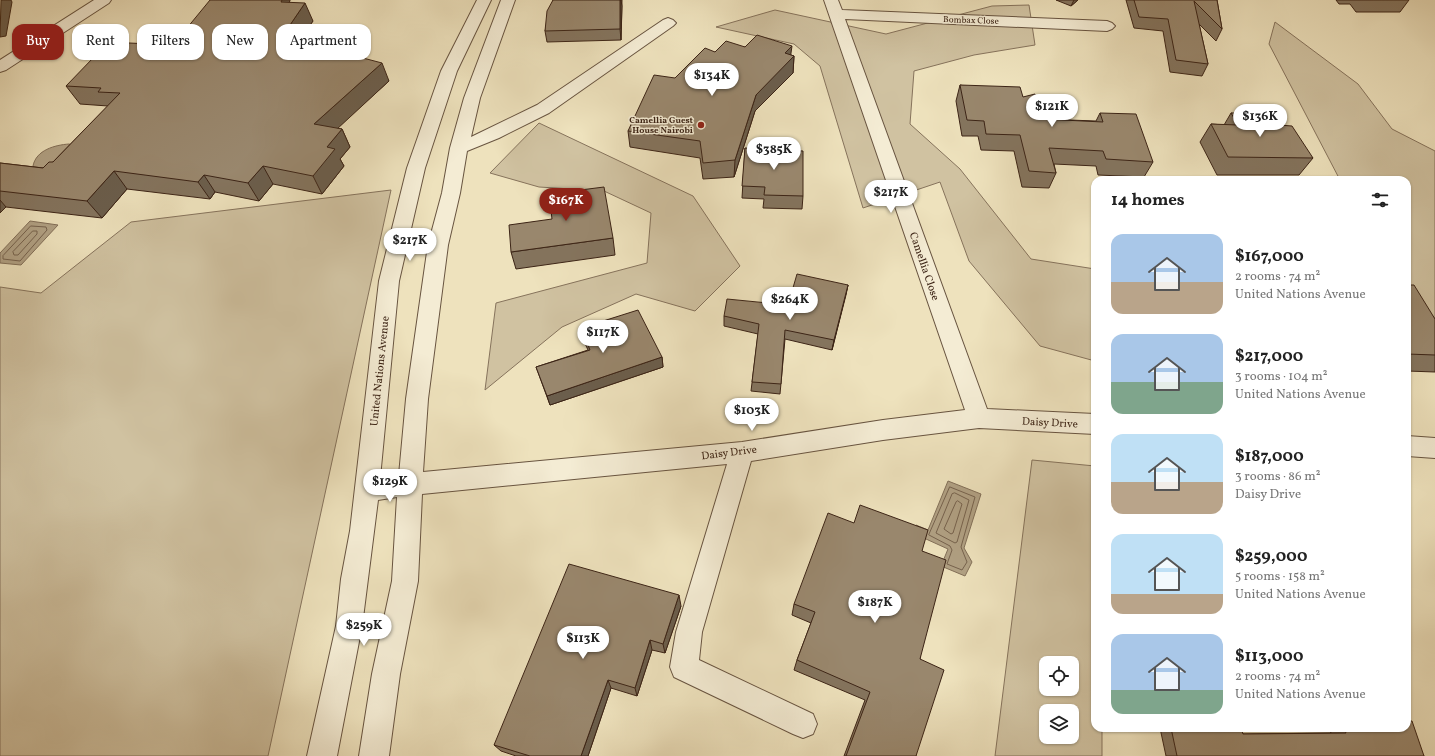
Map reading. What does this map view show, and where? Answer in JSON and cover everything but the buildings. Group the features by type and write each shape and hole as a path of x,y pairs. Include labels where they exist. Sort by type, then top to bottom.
{"street":[{"path":"0,67 104,0"},
{"name":"United Nations Avenue","path":"322,756 349,626 366,491 389,282 416,168 449,71 484,0"},
{"path":"374,756 386,674 405,581 410,484 417,399 438,245 451,193 459,148 483,65 498,22 508,0"},
{"name":"Bombax Close","path":"834,7 1107,26"},
{"name":"Camellia Close","path":"834,7 979,418"},
{"path":"459,148 493,134 543,109 668,23"},
{"name":"Daisy Drive","path":"366,491 410,484 742,452 882,430 979,418 1091,424"},
{"path":"1411,446 1435,448"},
{"path":"742,452 689,632 684,666 804,724"}],"shaded area":[{"path":"1029,5 1035,45 974,55 914,71 910,124 960,169 1031,259 1091,268 1091,360 1040,346 969,261 940,182 863,208 820,66 794,44 716,27 775,10 886,34 992,6"},
{"path":"1275,22 1358,84 1392,129 1435,151 1435,322 1411,290 1411,176 1338,176 1269,44"},
{"path":"539,123 693,196 740,266 695,311 636,294 562,327 485,390 496,303 647,263 651,213 604,191 539,187 490,173"},
{"path":"391,190 268,756 0,756 0,287 41,293 131,222"},
{"path":"1032,460 1091,466 1091,732 1102,732 1102,756 995,756"}],"water":[{"path":"69,144 77,146 80,156 37,171 33,166 38,156 42,152 52,147"},
{"path":"30,221 58,225 21,265 0,263 0,253"},
{"path":"948,481 981,494 964,548 972,562 965,576 941,566 948,549 915,534 916,525 928,530"}],"place":[{"name":"Camellia Guest House Nairobi","path":"701,125"}]}
